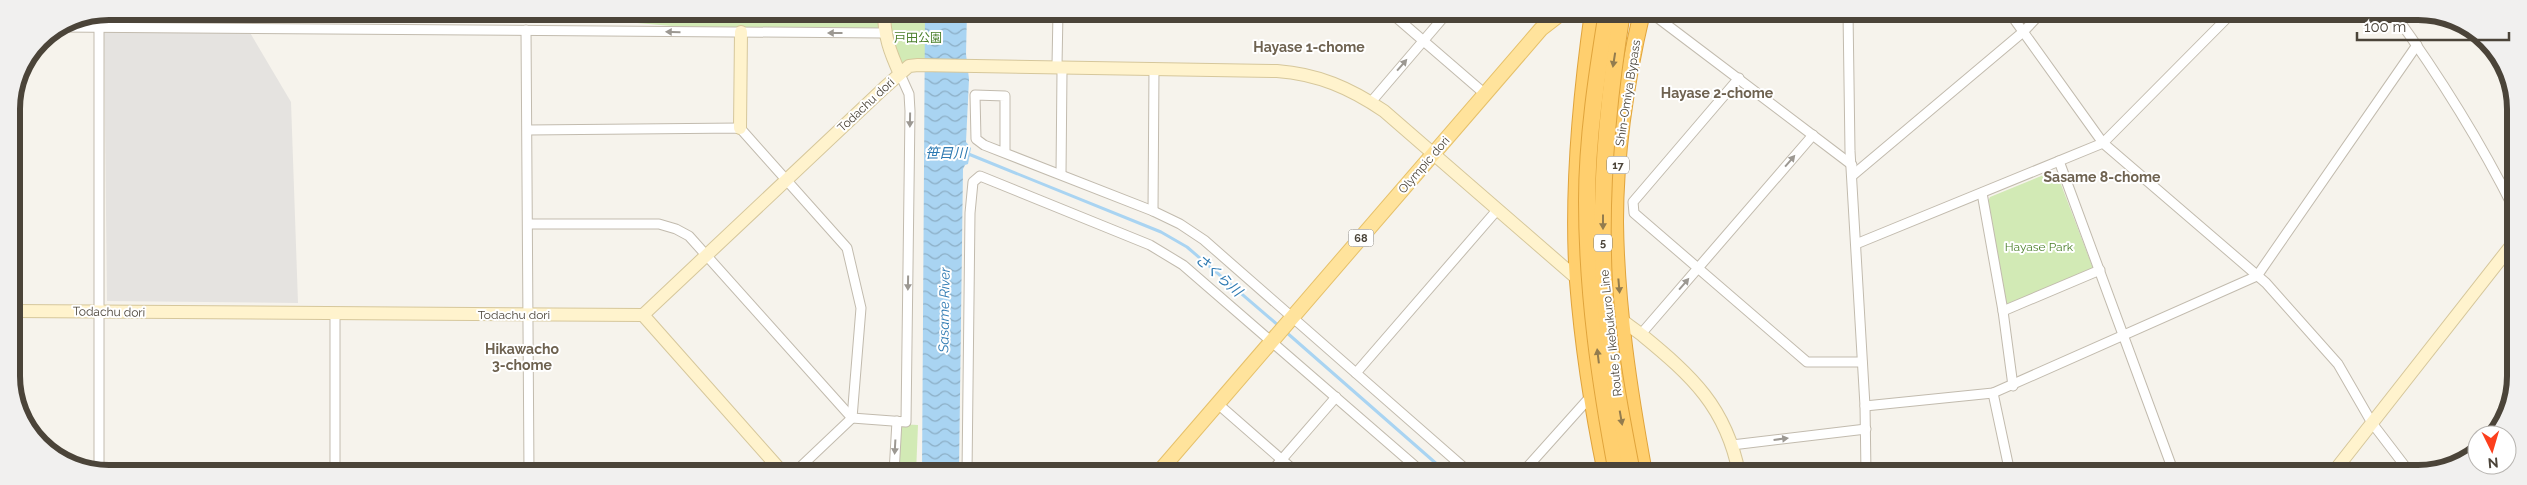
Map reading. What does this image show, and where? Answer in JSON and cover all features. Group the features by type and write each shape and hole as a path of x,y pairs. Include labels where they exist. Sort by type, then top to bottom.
{"highway":[{"path":"1592,20 1587,66 1578,201 1578,280 1591,396 1604,465"},
{"path":"1587,66 1598,20"},
{"name":"Route 5 Ikebukuro Line","path":"1606,20 1597,74 1591,136 1587,199 1588,256 1600,374 1616,465"},
{"name":"Route 5 Ikebukuro Line","path":"1621,20 1605,138 1603,256 1614,374 1631,465"},
{"name":"Shin-Omiya Bypass","path":"1638,20 1630,62 1619,145 1615,221 1622,320 1643,465"}],"main road":[{"name":"68","path":"1541,29 1547,20"},
{"name":"Olympic dori","path":"1291,320 1541,29 1553,20"},
{"name":"68","path":"1165,465 1291,320"}],"street":[{"path":"884,20 884,33 889,50 909,94 910,111 902,422 895,465"},
{"path":"1058,20 1057,65 1062,72 1061,173"},
{"path":"1399,20 1485,94"},
{"path":"1371,102 1441,20"},
{"path":"1848,20 1852,165 1865,406 1866,465"},
{"path":"2015,20 2103,143 2257,276 2338,364 2372,423 2404,465"},
{"path":"1853,175 2023,32 2034,20"},
{"path":"1856,244 2103,143 2225,20"},
{"path":"2399,20 2416,44 2492,165 2507,195"},
{"path":"1665,21 1852,165"},
{"path":"74,27 884,33"},
{"path":"99,28 99,464"},
{"path":"526,30 529,465"},
{"path":"741,32 740,128 846,248 861,308 852,418 802,465"},
{"path":"1865,406 1994,393 2257,276 2416,44"},
{"path":"1057,65 1277,70 1302,73 1339,85 1371,102 1498,209 1701,388 1713,404 1732,445 1738,465"},
{"name":"Todachu dori","path":"20,310 643,315 786,179 909,66 1057,65"},
{"path":"1153,211 1154,68"},
{"path":"1739,78 1634,202 1634,213 1806,362 1862,362"},
{"path":"1005,152 1005,96 975,95 976,138 984,145 1061,173 1106,194 1153,211 1180,224 1204,240 1291,320 1356,373 1461,465"},
{"path":"528,130 740,128"},
{"path":"1640,334 1813,135"},
{"path":"2059,161 2171,465"},
{"path":"967,465 970,213 973,182 980,176 1161,250 1196,274 1274,339 1336,397 1414,465"},
{"path":"1982,193 2003,312 2013,386"},
{"path":"1356,373 1498,209"},
{"path":"528,224 659,224 690,236 852,418 902,422"},
{"path":"2339,465 2507,251"},
{"path":"2003,312 2100,270"},
{"path":"335,314 335,465"},
{"path":"643,315 776,465"},
{"path":"1994,393 2008,465"},
{"path":"1529,465 1591,396"},
{"path":"1277,465 1336,397"},
{"path":"1218,404 1287,465"},
{"path":"1732,445 1866,429"}],"green space":[{"name":"戸田公園","path":"595,20 945,20 946,67 900,74 884,33 741,32"},
{"name":"Hayase Park","path":"2051,172 2057,174 2093,268 2091,271 2007,306 1988,201 1990,197"},
{"path":"899,424 918,425 916,465 897,465"}],"shaded area":[{"path":"249,31 291,102 298,303 107,301 104,32"}],"water":[{"path":"475,20 869,20 869,23"},
{"name":"笹目川","path":"925,20 967,20 966,54 969,79 966,142 971,148 968,164 963,169 959,465 922,465"}],"waterway":[{"name":"さくら川","path":"966,153 1161,232 1187,247 1279,326"},
{"name":"さくら川","path":"1286,332 1438,465"}],"district":[{"name":"Hayase 1-chome","path":"1309,47"},
{"name":"Hayase 2-chome","path":"1717,93"},
{"name":"Sasame 8-chome","path":"2102,177"},
{"name":"Hikawacho 3-chome","path":"522,358"}],"water label":[{"name":"Sasame River","path":"944,310"}]}
